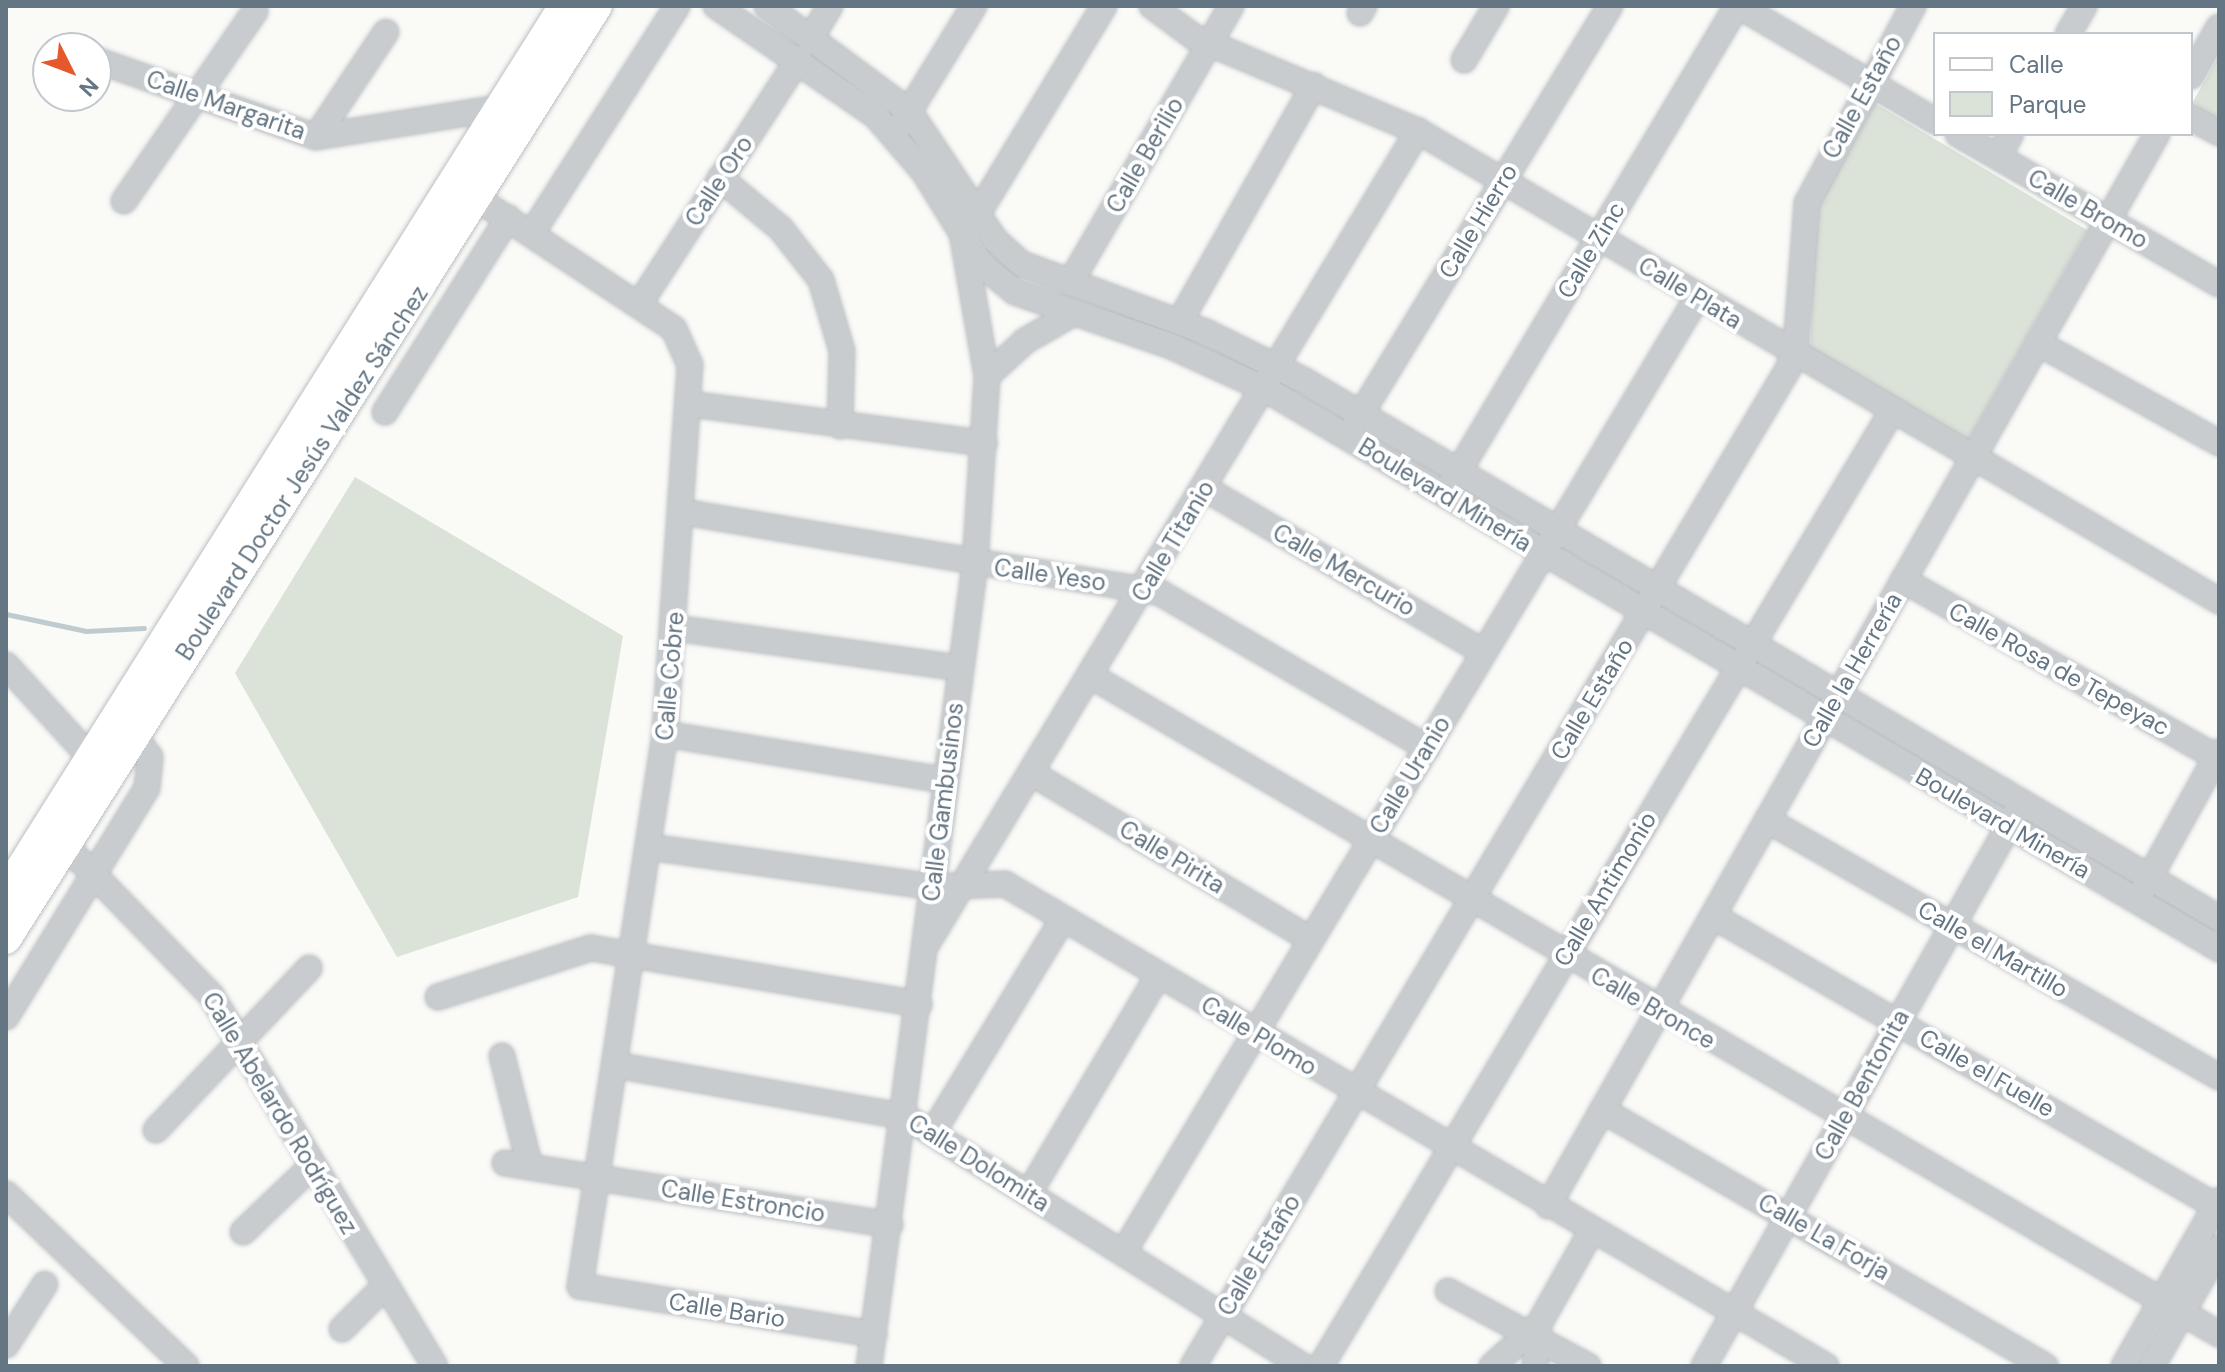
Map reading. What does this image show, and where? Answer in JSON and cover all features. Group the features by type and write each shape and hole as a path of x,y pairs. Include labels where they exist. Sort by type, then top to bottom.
{"main road":[{"name":"Boulevard Doctor Jesús Valdez Sánchez","path":"465,190 500,108 564,6"},
{"name":"Boulevard Doctor Jesús Valdez Sánchez","path":"8,882 90,757 146,692 465,190 597,6"},
{"name":"Boulevard Doctor Jesús Valdez Sánchez","path":"6,939 135,737 146,692"}],"street":[{"path":"532,233 677,6"},
{"name":"Boulevard Minería","path":"716,6 799,58 895,134 963,238 998,280 1070,315 1118,329 1265,389 1643,614 2219,949"},
{"name":"Boulevard Minería","path":"767,6 812,36 909,111 1007,253 1070,283 1180,321 1278,366 1836,697 2219,918"},
{"path":"812,36 830,6"},
{"path":"895,134 974,6"},
{"path":"963,238 1104,6"},
{"name":"Calle Plata","path":"1152,6 1220,26 1314,85 1418,131 1891,413 2219,601"},
{"path":"1464,60 1496,6"},
{"name":"Calle Hierro","path":"1347,437 1610,6"},
{"path":"1738,6 1933,120"},
{"name":"Calle Zinc","path":"1445,495 1738,6"},
{"name":"Calle Estaño","path":"1193,1366 1643,614 1794,355 1807,203 1913,6"},
{"path":"2069,32 2084,6"},
{"path":"124,201 255,11"},
{"name":"Calle Berilio","path":"1070,283 1220,26"},
{"path":"2193,72 2219,27"},
{"path":"316,137 386,32"},
{"name":"Calle Oro","path":"640,303 799,58"},
{"name":"Calle Margarita","path":"112,66 316,137 500,108"},
{"path":"1180,321 1314,85"},
{"path":"2193,119 2219,133"},
{"name":"Calle Titanio","path":"924,948 1033,774 1418,131"},
{"name":"Calle Bromo","path":"1961,136 2219,284"},
{"path":"1998,157 2010,136"},
{"name":"Calle la Herrería","path":"1548,1206 2156,136"},
{"path":"720,178 781,229 821,280 842,351 840,426"},
{"name":"Calle Cobre","path":"465,190 640,303 683,339 690,404 665,734 580,1286"},
{"path":"385,412 508,218"},
{"name":"Calle Gambusinos","path":"869,1366 906,1117 944,780 975,564 987,376 963,238"},
{"name":"Calle Uranio","path":"1123,1253 1697,298"},
{"path":"1118,329 1127,303"},
{"path":"987,376 1025,341 1070,315"},
{"path":"2038,343 2219,443"},
{"path":"690,404 984,443"},
{"name":"Calle Antimonio","path":"1321,1366 1891,413"},
{"name":"Calle Mercurio","path":"1204,488 1484,652"},
{"name":"Calle Yeso","path":"683,512 975,564 1144,588 1177,600 1427,748"},
{"name":"Calle Rosa de Tepeyac","path":"1903,580 2217,754"},
{"path":"675,628 959,668"},
{"path":"6,665 90,757"},
{"name":"Calle Bronce","path":"1091,676 1564,957 2219,1334"},
{"path":"665,734 944,780"},
{"path":"6,1017 151,778 150,757 135,737"},
{"path":"2137,900 2217,754"},
{"name":"Calle Pirita","path":"1033,774 1311,940"},
{"name":"Calle Bentonita","path":"1704,1366 2021,804"},
{"name":"Calle el Martillo","path":"1767,820 2219,1077"},
{"name":"Calle Abelardo Rodríguez","path":"66,846 194,973 240,1040 384,1287 435,1366"},
{"name":"Calle Plomo","path":"649,847 933,887 996,880 1591,1232 1826,1366"},
{"name":"Calle el Fuelle","path":"1713,916 2218,1205"},
{"path":"933,1132 1063,919"},
{"path":"438,997 576,949 631,954 919,1004"},
{"path":"156,1130 309,968"},
{"path":"1029,1193 1158,976"},
{"path":"502,1056 530,1167"},
{"name":"Calle Dolomita","path":"615,1065 906,1117 1303,1366"},
{"name":"Calle La Forja","path":"1602,1110 2045,1366"},
{"name":"Calle Estroncio","path":"505,1163 890,1225"},
{"path":"243,1232 312,1166"},
{"path":"6,1199 163,1366"},
{"path":"6,1199 186,1366"},
{"path":"2124,1366 2218,1205"},
{"path":"1492,1366 1535,1333 1591,1232"},
{"path":"2152,1366 2219,1248"},
{"path":"6,1345 45,1284"},
{"name":"Calle Bario","path":"580,1286 874,1334"},
{"path":"342,1329 384,1287"},
{"path":"1448,1291 1535,1333 1588,1366"},
{"path":"1535,1333 1535,1366"}],"green space":[{"path":"2219,56 2219,122 2193,106"},
{"path":"1871,101 2087,230 1966,444 1810,356 1816,204"},
{"path":"355,477 623,636 578,897 397,957 235,673"}],"waterway":[{"path":"6,614 86,631 144,628"}]}
